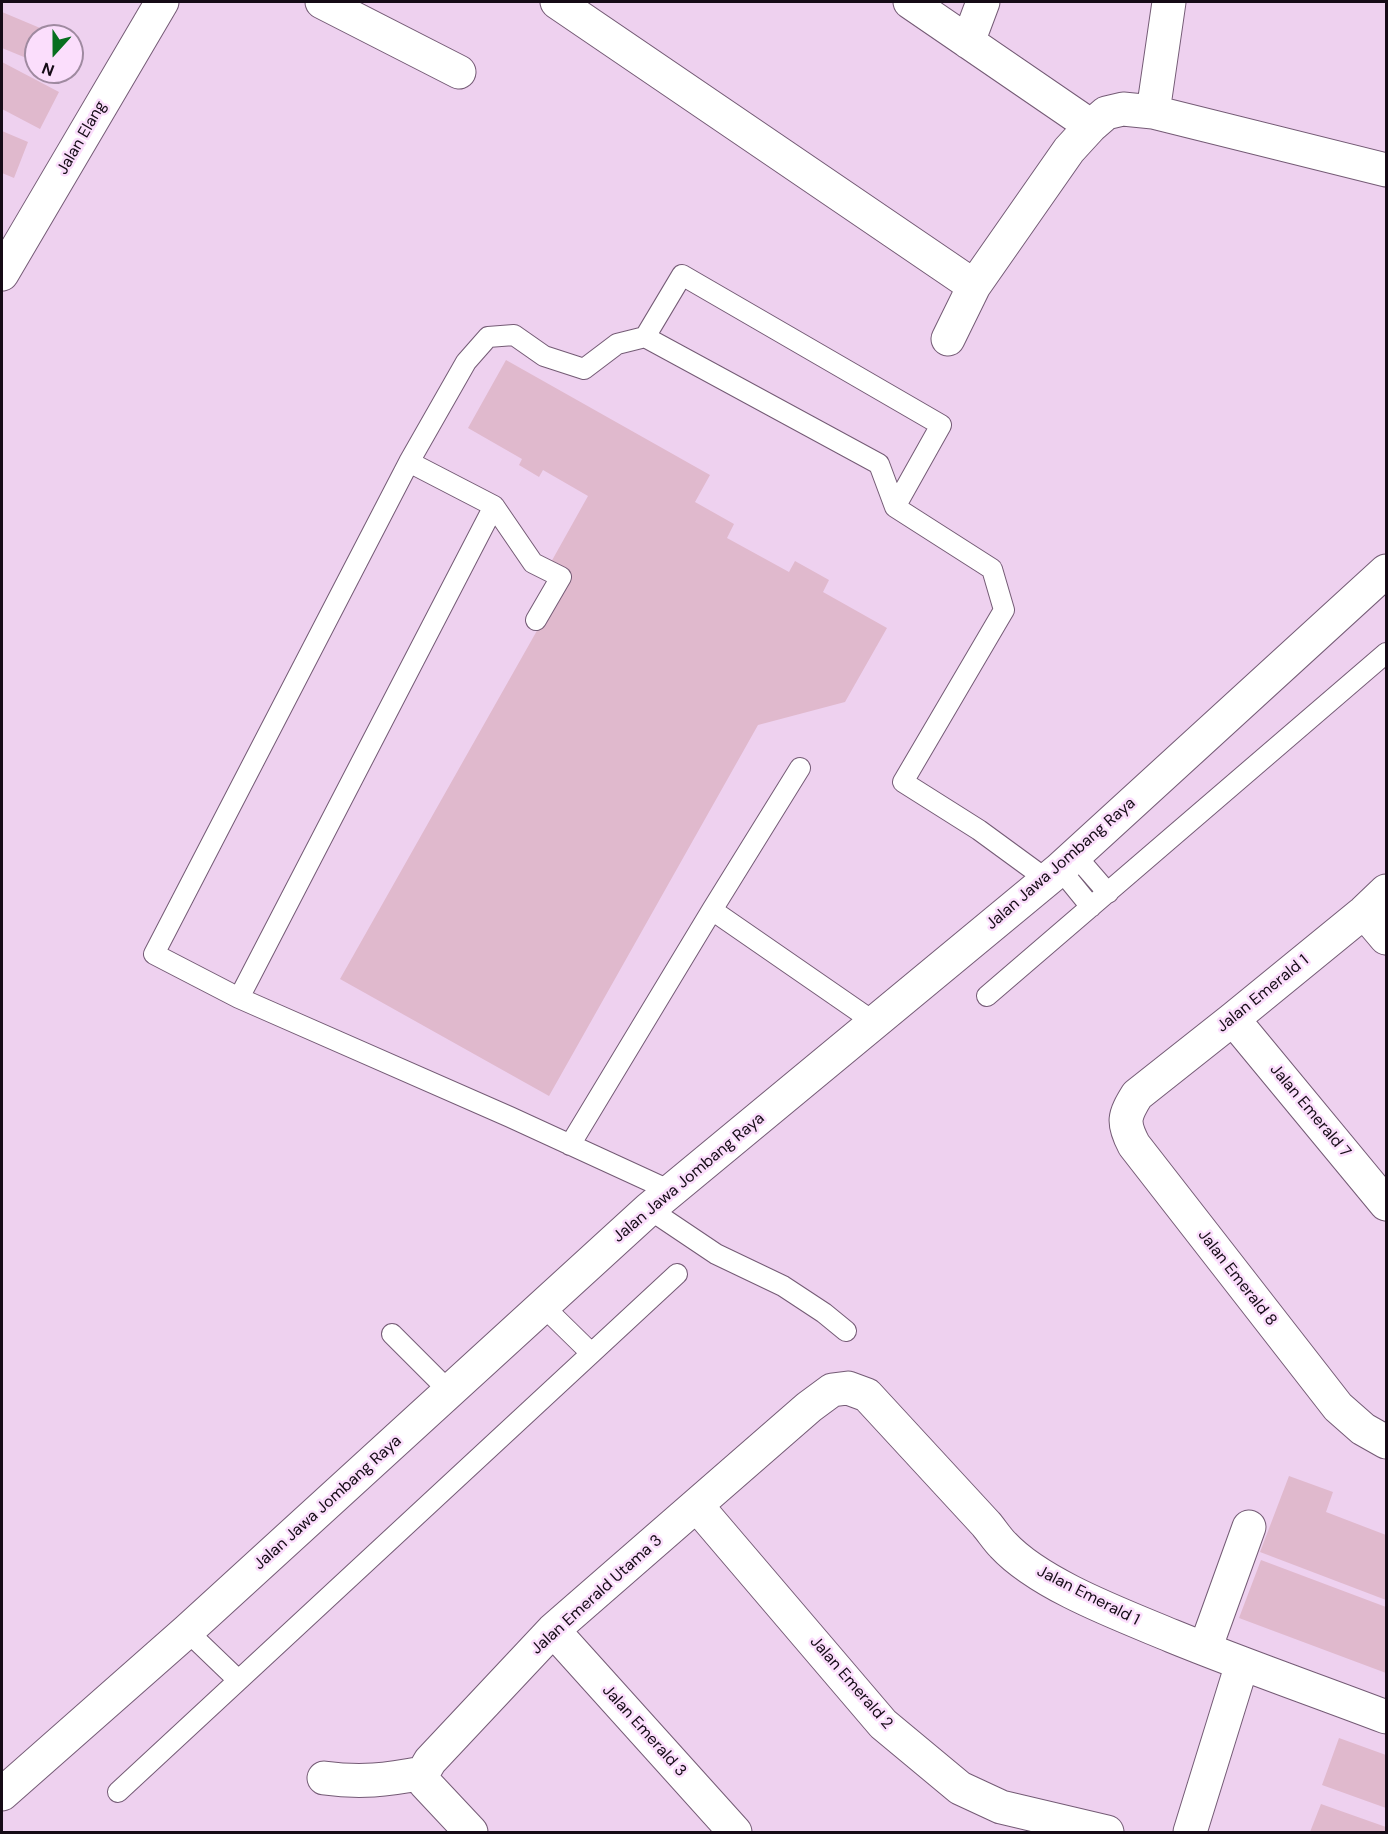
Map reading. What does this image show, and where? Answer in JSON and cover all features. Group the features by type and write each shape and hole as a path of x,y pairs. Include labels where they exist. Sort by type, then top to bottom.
{"street":[{"name":"Jalan Elang","path":"2,274 162,2"},
{"path":"322,2 459,72"},
{"path":"557,2 974,286"},
{"path":"910,2 1091,126"},
{"path":"968,42 983,2"},
{"path":"1153,112 1169,2"},
{"path":"948,339 974,286 1069,150 1106,113 1123,109 1153,112 1386,170"},
{"name":"Jalan Jawa Jombang Raya","path":"2,1794 187,1631 660,1200 1060,868 1386,571"},
{"path":"1375,901 1386,938"},
{"name":"Jalan Emerald 1","path":"1137,1095 1375,901"},
{"name":"Jalan Emerald 7","path":"1233,1019 1386,1204"},
{"name":"Jalan Emerald 8","path":"1137,1095 1128,1110 1125,1128 1134,1145 1338,1407 1363,1428 1386,1442"},
{"name":"Jalan Emerald 1","path":"848,1388 867,1395 986,1524 1004,1547 1035,1571 1104,1607 1242,1664 1386,1717"},
{"name":"Jalan Emerald Utama 3","path":"423,1773 430,1761 553,1630 808,1407 832,1390 848,1388"},
{"name":"Jalan Emerald 2","path":"697,1506 884,1724 960,1788 1001,1807 1107,1833"},
{"path":"1205,1649 1249,1527"},
{"name":"Jalan Emerald 3","path":"553,1630 735,1833"},
{"path":"1190,1833 1242,1664"},
{"path":"324,1778 382,1781 423,1773 425,1783 471,1833"}],"lane":[{"path":"645,337 682,275 941,424 895,507"},
{"path":"846,1331 824,1313 783,1287 716,1254 660,1200 570,1145 239,998 154,954 409,462 466,362 488,337 514,335 544,356 584,369 617,344 645,337 879,464 895,507 992,569 1004,610 903,782 979,830 1108,893"},
{"path":"409,462 494,506 533,563 561,577 536,620"},
{"path":"239,998 494,506"},
{"path":"987,996 1386,653"},
{"path":"570,1145 800,768"},
{"path":"1060,868 1091,907"},
{"path":"712,909 874,1022"},
{"path":"118,1792 237,1679 677,1274"},
{"path":"543,1306 591,1353"},
{"path":"392,1334 450,1392"},
{"path":"187,1631 237,1679"}],"building":[{"path":"2,12 31,24 24,24 24,57 2,48"},
{"path":"2,62 24,74 24,84 44,84 59,92 40,129 2,109"},
{"path":"2,131 28,142 14,178 2,173"},
{"path":"506,360 710,475 695,502 734,524 727,538 789,572 795,561 829,580 823,592 887,628 845,702 758,725 549,1096 340,979 569,574 550,564 588,496 543,470 539,477 519,465 522,459 468,428"},
{"path":"1289,1476 1333,1492 1326,1512 1386,1535 1386,1600 1260,1552"},
{"path":"1261,1560 1386,1607 1386,1673 1239,1618"},
{"path":"1339,1738 1386,1755 1386,1808 1322,1785"},
{"path":"1321,1804 1386,1827 1386,1832 1310,1832"}]}
